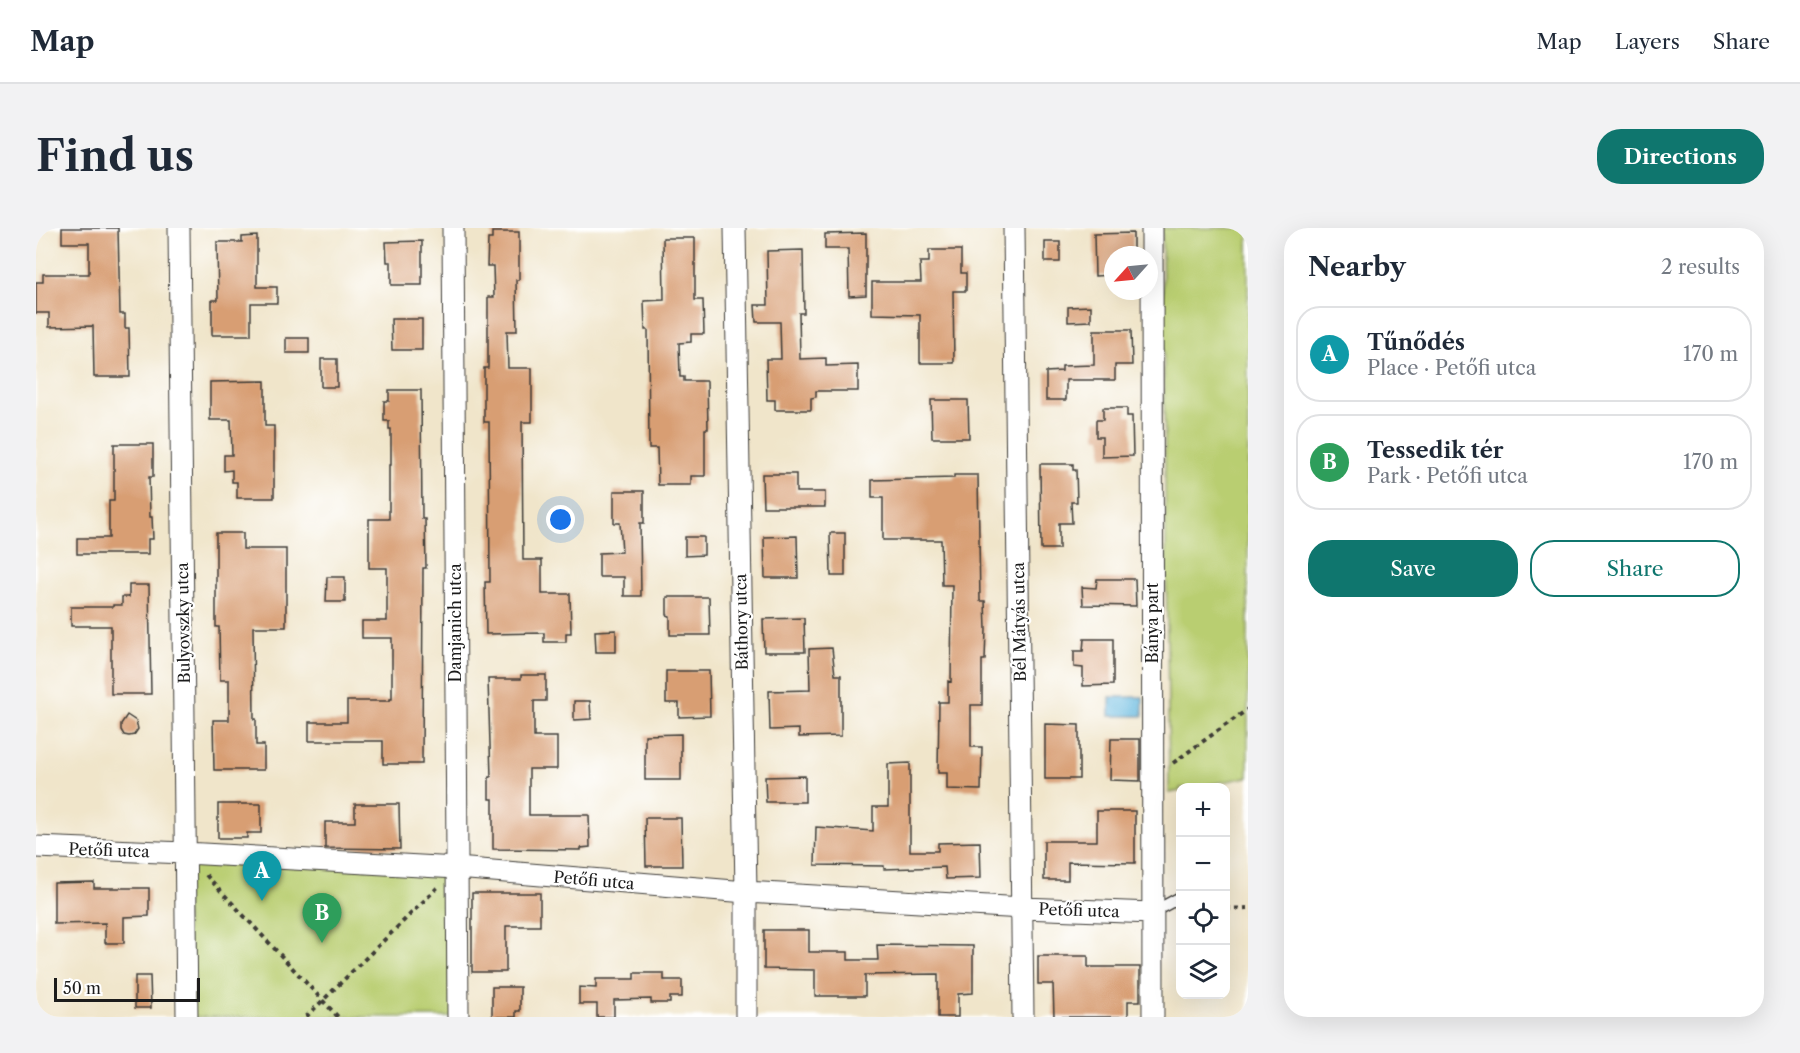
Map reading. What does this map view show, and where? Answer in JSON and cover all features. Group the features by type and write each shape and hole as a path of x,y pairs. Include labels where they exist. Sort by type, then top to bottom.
{"street":[{"name":"Bulyovszky utca","path":"179,228 187,1017"},
{"name":"Damjanich utca","path":"453,228 458,1017"},
{"name":"Báthory utca","path":"735,228 746,1017"},
{"name":"Bél Mátyás utca","path":"1014,228 1023,1017"},
{"name":"Bánya part","path":"1152,228 1153,1017"},
{"name":"Petőfi utca","path":"36,847 457,868 746,892 1152,913"}],"lane":[{"path":"1152,913 1176,900"}],"path":[{"path":"1152,776 1248,709"},
{"path":"185,853 338,1017"},
{"path":"306,1017 457,868"},
{"path":"1230,909 1248,908"}],"green space":[{"path":"1162,228 1248,228 1248,777 1217,783 1176,783 1176,792 1169,793"},
{"path":"185,853 457,868 458,1017 187,1017"}],"water":[{"path":"1110,697 1143,697 1143,716 1110,716"}],"building":[{"path":"62,228 118,228 120,314 125,314 125,328 129,328 130,377 94,377 93,326 49,327 49,313 36,313 36,282 43,282 43,274 89,274 89,243 62,243"},
{"path":"492,232 519,232 519,280 516,280 517,331 507,331 508,368 532,368 532,422 522,422 523,560 542,560 542,594 570,594 571,633 566,633 566,642 544,642 544,633 486,634 485,582 490,582 489,422 484,422 484,368 488,368 488,297 494,297 493,266 487,266 488,239 492,239"},
{"path":"866,233 866,295 849,296 848,249 825,249 825,234"},
{"path":"1133,233 1133,246 1104,246 1104,276 1095,276 1094,234"},
{"path":"257,236 257,287 277,287 277,303 251,303 251,335 212,335 212,300 218,300 217,242 242,242 242,237"},
{"path":"663,238 695,238 695,300 703,300 704,334 691,334 691,342 679,343 680,377 684,377 684,381 707,381 708,429 705,429 705,476 691,476 691,485 658,485 657,448 649,448 648,330 645,330 644,301 664,300"},
{"path":"422,241 422,285 391,285 391,262 387,262 386,242"},
{"path":"1045,242 1060,242 1060,262 1045,262"},
{"path":"803,250 804,313 799,313 800,359 826,358 826,366 858,365 858,391 816,391 816,397 811,398 811,410 775,410 775,400 767,400 766,359 781,359 780,322 756,322 755,305 768,305 767,251"},
{"path":"929,250 961,250 961,273 966,273 966,291 953,291 954,363 920,363 920,315 872,314 872,282 921,282 920,262 929,262"},
{"path":"1091,306 1091,321 1068,322 1068,307"},
{"path":"391,319 422,319 422,350 392,350"},
{"path":"1094,330 1131,330 1132,365 1115,365 1115,380 1066,380 1066,400 1046,400 1046,372 1062,371 1062,366 1094,365"},
{"path":"286,338 309,338 309,353 286,353"},
{"path":"321,359 337,359 337,387 321,387"},
{"path":"265,381 265,426 274,426 274,498 237,498 237,482 232,482 232,470 224,471 224,455 232,455 231,420 210,420 210,382"},
{"path":"389,390 421,390 422,519 425,519 426,568 423,568 422,764 383,764 383,741 309,741 309,722 347,722 347,701 390,701 392,699 392,638 362,638 362,621 387,621 387,568 369,568 369,519 389,519 391,429 389,429 389,421 384,421 384,401 389,401"},
{"path":"931,400 968,400 969,438 932,438"},
{"path":"1103,408 1127,408 1127,416 1132,416 1133,456 1102,457 1102,437 1096,437 1096,420 1103,420"},
{"path":"114,444 153,444 153,477 149,477 153,539 148,539 148,554 77,554 77,538 109,538 109,501 114,501"},
{"path":"1040,464 1073,464 1073,470 1076,470 1077,502 1071,502 1072,523 1059,523 1059,549 1041,549"},
{"path":"762,474 796,474 796,492 825,492 825,507 763,507"},
{"path":"954,475 978,475 980,601 985,601 986,629 985,660 982,660 982,705 971,705 971,747 982,747 981,790 947,789 947,773 938,773 939,702 948,702 948,681 951,682 952,585 942,585 941,540 883,540 883,498 872,498 872,480 954,478"},
{"path":"614,491 644,491 644,523 640,523 641,596 624,596 624,577 599,577 599,553 622,552 620,523 614,523"},
{"path":"216,533 243,533 243,549 286,549 286,627 253,627 256,745 264,745 264,770 214,770 213,720 229,720 229,680 220,680 219,627 216,627"},
{"path":"830,533 845,533 845,576 831,576"},
{"path":"797,536 798,578 765,578 764,537"},
{"path":"685,537 704,537 704,555 685,556"},
{"path":"327,577 345,577 345,602 326,602"},
{"path":"1097,579 1135,579 1136,606 1083,605 1082,587 1096,588"},
{"path":"129,585 149,585 151,694 111,694 111,626 71,626 71,607 122,605 122,597 129,597"},
{"path":"667,597 709,597 710,635 670,635"},
{"path":"804,618 805,652 764,652 763,619"},
{"path":"616,630 616,652 596,652 595,631"},
{"path":"1084,639 1113,639 1113,685 1083,686 1083,668 1074,667 1074,651 1083,651"},
{"path":"832,648 835,675 841,675 841,736 799,737 799,729 770,730 769,691 810,690 809,649"},
{"path":"666,671 709,671 710,716 679,717 679,703 666,703"},
{"path":"521,675 546,675 546,701 534,701 534,737 557,737 557,769 529,769 529,815 589,815 590,847 581,848 581,850 493,849 493,799 489,799 489,777 491,777 488,679 521,679"},
{"path":"574,701 590,701 591,719 574,720"},
{"path":"127,715 136,721 138,729 134,735 124,735 121,730 121,724"},
{"path":"1045,724 1079,725 1079,779 1045,779"},
{"path":"681,734 681,780 645,780 645,735"},
{"path":"1111,739 1140,739 1140,781 1110,780"},
{"path":"910,763 910,851 938,851 938,843 980,842 981,878 946,879 945,867 884,869 884,866 815,865 816,827 873,831 873,807 888,807 888,764"},
{"path":"805,776 805,802 766,802 765,777"},
{"path":"218,804 261,804 261,833 247,833 247,838 218,838"},
{"path":"355,804 399,804 400,849 325,848 325,822 355,822"},
{"path":"1097,811 1135,811 1135,863 1068,862 1068,880 1044,880 1044,841 1097,841"},
{"path":"645,818 681,818 682,866 646,866"},
{"path":"94,882 94,888 149,888 149,916 124,917 124,943 105,943 105,923 54,924 54,883"},
{"path":"472,893 540,893 540,926 506,926 506,972 472,972"},
{"path":"764,930 809,930 809,952 848,952 848,960 878,960 877,945 973,946 973,993 958,994 958,1017 938,1017 938,974 865,975 865,996 815,996 815,970 764,969"},
{"path":"1038,956 1088,956 1088,967 1140,967 1140,1001 1128,1001 1128,1017 1054,1017 1053,984 1038,984"},
{"path":"634,973 664,973 664,980 682,980 682,997 670,997 670,1003 651,1003 651,999 614,1000 614,1017 597,1017 597,1004 579,1004 579,987 596,988 596,979 634,979"},
{"path":"135,976 150,976 151,1008 135,1008"},
{"path":"492,987 520,987 520,1011 516,1011 516,1017 492,1017"}],"place":[{"name":"Tűnődés","path":"262,901"},
{"name":"Tessedik tér","path":"322,943"}]}
